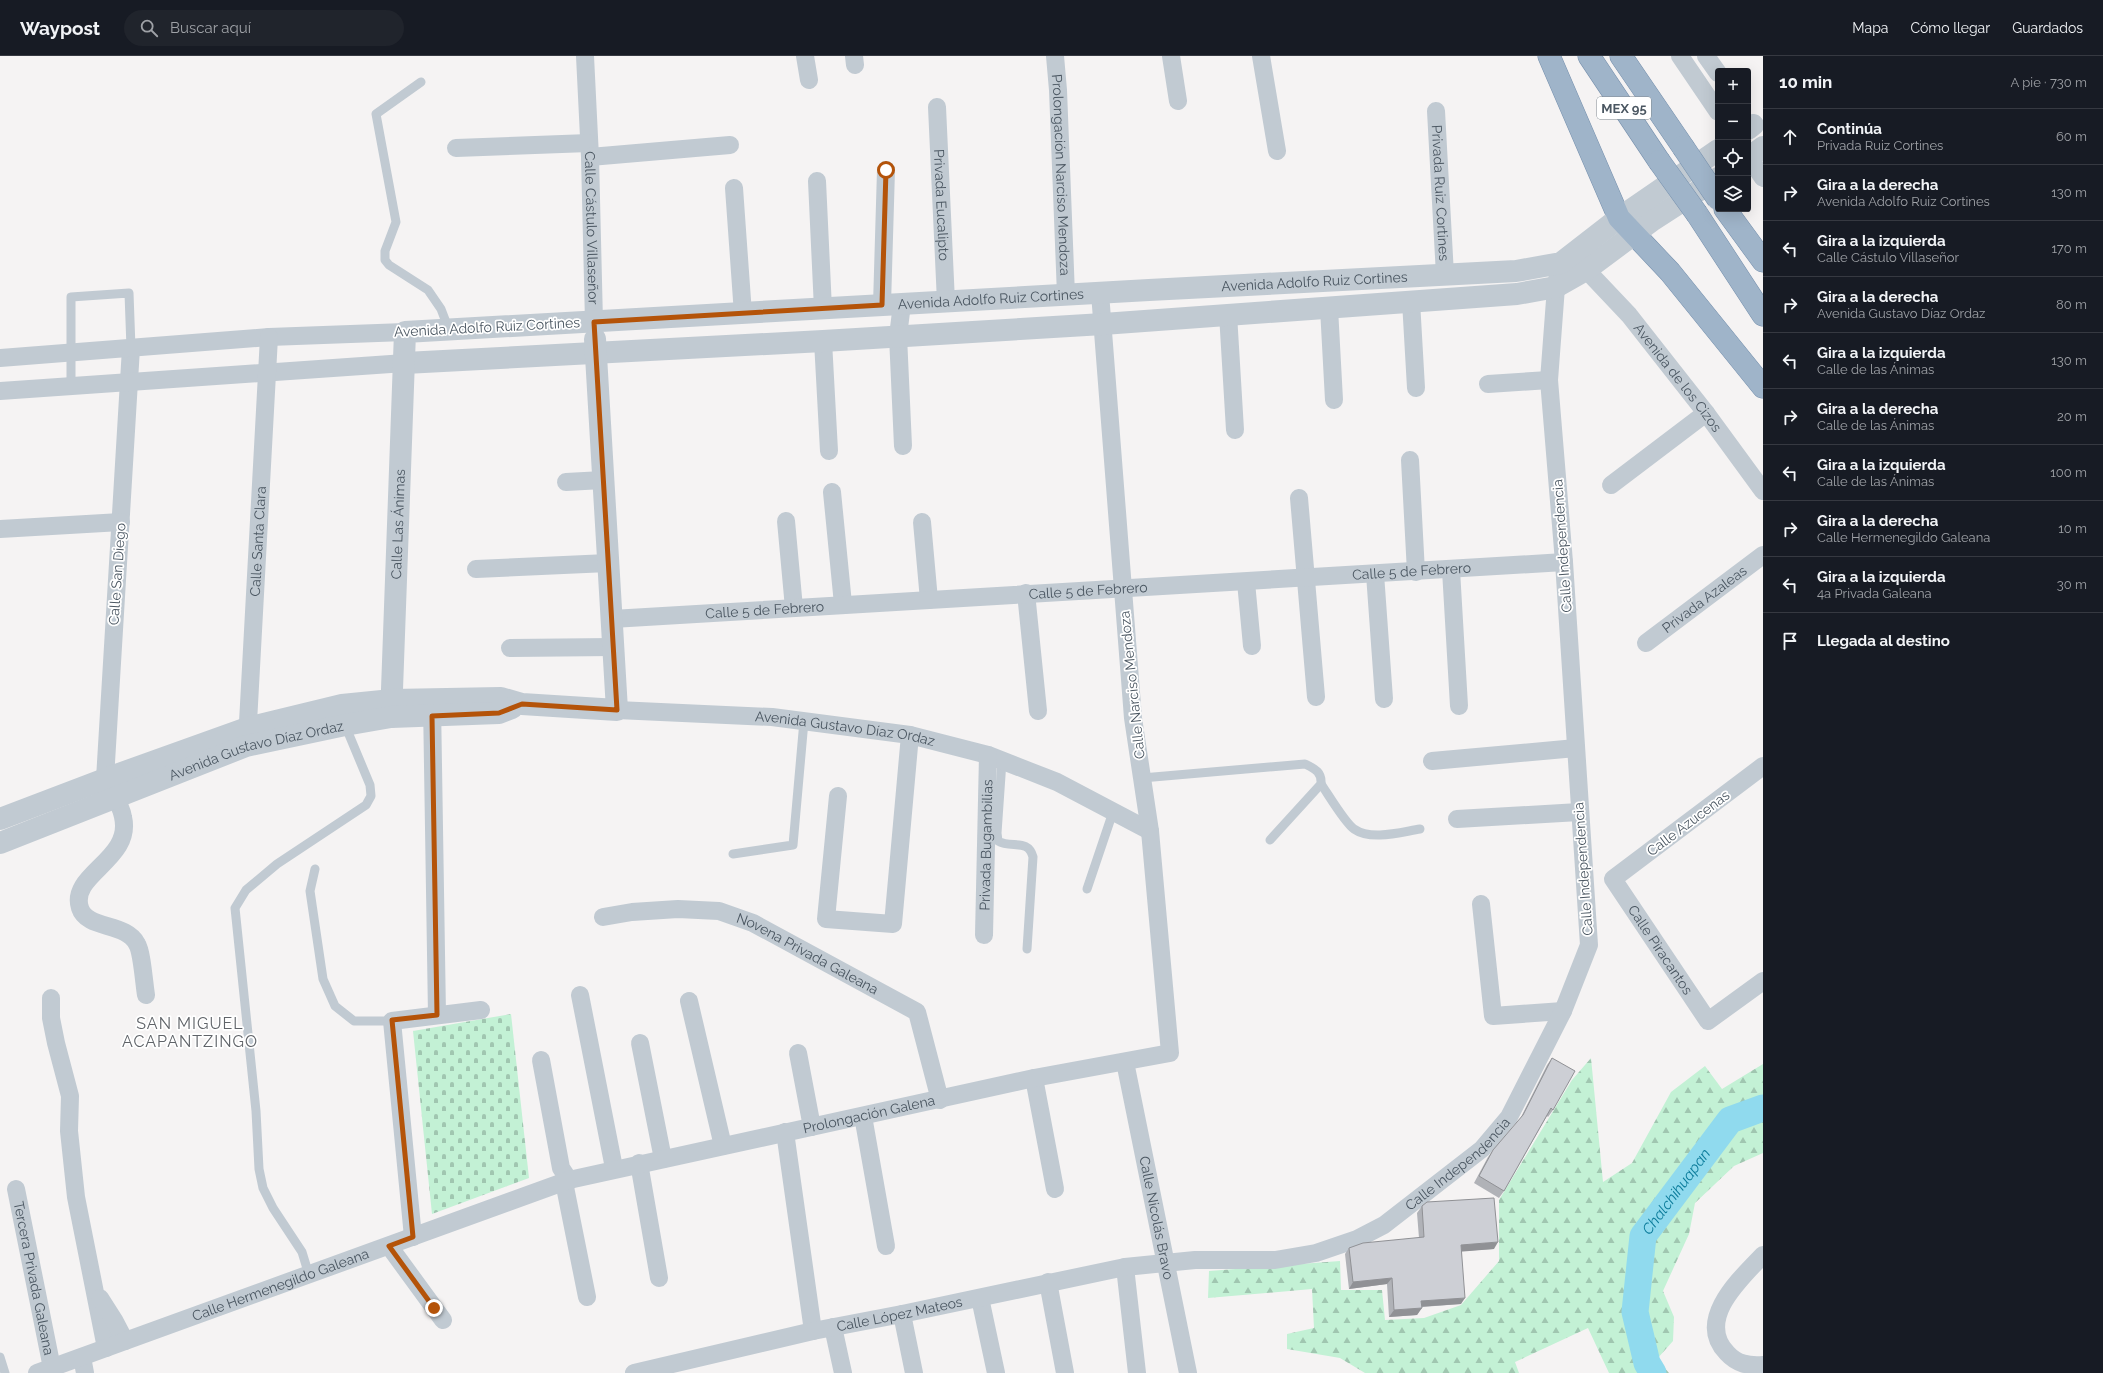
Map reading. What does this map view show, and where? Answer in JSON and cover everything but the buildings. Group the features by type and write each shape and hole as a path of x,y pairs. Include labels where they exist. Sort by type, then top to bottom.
{"highway":[{"path":"1549,56 1619,218 1670,272 1763,387"},
{"name":"MEX 95","path":"1589,56 1659,161 1697,214 1763,315"},
{"name":"MEX 95","path":"1621,56 1715,195"},
{"path":"1727,212 1763,261"}],"street":[{"name":"Calle Cástulo Villaseñor","path":"585,56 590,150 594,322 617,710"},
{"path":"805,56 809,80"},
{"name":"Prolongación Narciso Mendoza","path":"1055,56 1058,90 1066,295"},
{"path":"1170,56 1178,102"},
{"path":"1261,56 1277,151"},
{"path":"1680,56 1715,108"},
{"path":"1706,56 1715,69"},
{"name":"Privada Eucalipto","path":"937,107 946,302"},
{"name":"Privada Ruiz Cortines","path":"1436,111 1445,274"},
{"path":"456,148 590,150 730,145"},
{"name":"Avenida Adolfo Ruiz Cortines","path":"0,391 405,363 823,342 1103,324 1517,294 1556,287 1573,262 1619,218 1715,152"},
{"path":"1752,155 1763,178"},
{"path":"886,170 892,305 898,336 903,446"},
{"name":"Avenida Adolfo Ruiz Cortines","path":"0,358 270,337 449,330 1180,288 1516,271 1573,262 1634,234 1715,180"},
{"path":"817,181 823,309"},
{"path":"734,188 743,314"},
{"name":"Avenida de los Cizos","path":"1573,262 1629,315 1706,413 1763,491"},
{"path":"1516,271 1517,294"},
{"name":"Calle Independencia","path":"1166,1264 1195,1260 1275,1260 1316,1254 1357,1239 1384,1225 1482,1149 1509,1117 1563,1011 1589,945 1579,812 1564,562 1549,380 1556,287"},
{"path":"1180,288 1181,318"},
{"name":"Calle Narciso Mendoza","path":"1100,293 1133,718 1150,831 1170,1053"},
{"path":"1411,301 1416,388"},
{"path":"1329,308 1334,400"},
{"path":"1228,314 1235,430"},
{"name":"Calle Las Ánimas","path":"392,708 405,332"},
{"name":"Calle Santa Clara","path":"247,737 270,337"},
{"path":"823,342 828,451"},
{"name":"Calle San Diego","path":"109,788 121,522 131,348"},
{"path":"1488,384 1549,380"},
{"path":"1611,485 1706,413"},
{"path":"1410,460 1416,572"},
{"path":"566,482 603,480"},
{"path":"832,492 843,604"},
{"path":"1299,498 1316,698"},
{"path":"786,521 794,608"},
{"path":"0,529 121,522"},
{"path":"922,522 929,600"},
{"name":"Privada Azaleas","path":"1646,643 1763,555"},
{"name":"Calle 5 de Febrero","path":"612,619 1026,593 1451,570 1564,562"},
{"path":"476,568 608,563"},
{"path":"1451,570 1459,706"},
{"path":"1375,574 1384,699"},
{"path":"1246,582 1252,646"},
{"path":"1026,593 1038,711"},
{"path":"510,648 613,647"},
{"name":"Avenida Gustavo Díaz Ordaz","path":"0,820 109,788 247,737 342,706 392,708 432,707 499,713 522,704 772,717 910,734 995,758 1057,782 1150,831"},
{"path":"432,707 437,1015"},
{"name":"Avenida Gustavo Díaz Ordaz","path":"247,737 345,725 392,708"},
{"path":"838,796 826,919 893,924 910,734"},
{"path":"1432,761 1576,748"},
{"name":"Privada Bugambilias","path":"984,935 995,758"},
{"name":"Calle Azucenas","path":"1614,879 1763,766"},
{"path":"109,788 123,817 124,836 116,850 83,885 80,897 80,909 88,919 130,933 138,944 146,995"},
{"name":"Avenida Gustavo Díaz Ordaz","path":"0,843 109,788"},
{"path":"1458,819 1579,812"},
{"name":"Calle Piracantos","path":"1614,879 1708,1021 1763,981"},
{"path":"1481,904 1493,1016 1563,1011"},
{"name":"Novena Privada Galeana","path":"603,917 632,912 678,909 719,911 753,923 917,1012 940,1100"},
{"path":"580,995 614,1168"},
{"path":"51,998 51,1018 70,1096 69,1131 76,1197 82,1234 96,1293 106,1348"},
{"path":"689,1001 722,1146"},
{"path":"413,1237 392,1020 481,1010"},
{"path":"640,1043 663,1159"},
{"path":"798,1053 812,1127"},
{"name":"Prolongación Galena","path":"569,1180 614,1168 940,1100 1034,1078 1170,1053"},
{"path":"540,1060 561,1168 569,1180 565,1187 587,1296"},
{"name":"Calle Nicolás Bravo","path":"1125,1062 1188,1373"},
{"path":"1034,1078 1055,1189"},
{"path":"863,1116 886,1246"},
{"path":"785,1132 813,1331"},
{"path":"639,1163 660,1278"},
{"name":"Calle Hermenegildo Galeana","path":"45,1370 84,1365 106,1348 569,1180"},
{"name":"Tercera Privada Galeana","path":"16,1189 45,1370"},
{"path":"389,1246 443,1320"},
{"path":"1763,1255 1738,1281 1717,1315 1716,1330 1721,1348 1734,1361 1750,1366 1763,1365"},
{"name":"Calle López Mateos","path":"634,1373 813,1331 980,1298 1048,1282 1125,1267 1166,1264"},
{"path":"1125,1267 1136,1373"},
{"path":"1048,1282 1065,1373"},
{"path":"96,1293 114,1320 125,1341"},
{"path":"980,1298 996,1373"},
{"path":"902,1314 914,1373"},
{"path":"833,1327 843,1373"}],"lane":[{"path":"421,82 376,114 396,222 385,251 385,260 388,265 428,290 441,309 449,330"},
{"path":"71,386 71,297 129,294 131,348"},
{"path":"733,854 793,845 804,721"},
{"path":"309,1275 302,1252 273,1208 263,1188 259,1169 255,1103 235,908 246,890 277,864 366,805 371,796 370,785 345,725"},
{"path":"995,758 998,841 1004,844 1026,845 1031,850 1033,857 1027,949"},
{"path":"1142,778 1305,764 1318,771 1322,777 1321,784 1270,840"},
{"path":"1321,784 1353,828 1362,833 1381,834 1420,829"},
{"path":"1087,890 1113,812"},
{"path":"315,869 310,891 322,979 335,1006 354,1021 392,1020"},
{"path":"0,1357 5,1373"}],"green space":[{"path":"511,1014 529,1178 432,1214 413,1031"},
{"path":"1591,1058 1603,1182 1632,1163 1671,1092 1705,1066 1722,1089 1763,1064 1763,1153 1734,1166 1695,1203 1689,1234 1663,1291 1674,1317 1673,1341 1657,1359 1669,1373 1609,1373 1588,1328 1515,1362 1519,1373 1365,1373 1340,1358 1287,1349 1287,1334 1314,1328 1312,1289 1208,1298 1209,1271 1340,1261 1341,1290 1382,1290 1385,1320 1424,1318 1461,1305 1499,1261 1499,1200 1572,1080"}],"waterway":[{"name":"Chalchihuapan","path":"1653,1373 1647,1363 1635,1312 1643,1236 1730,1120 1763,1108"}],"district":[{"name":"SAN MIGUEL ACAPANTZINGO","path":"190,1032"}],"route":[{"path":"434,1308 389,1246 413,1237 392,1020 437,1015 432,716 499,713 522,704 617,710 594,322 882,305 886,170"}]}
